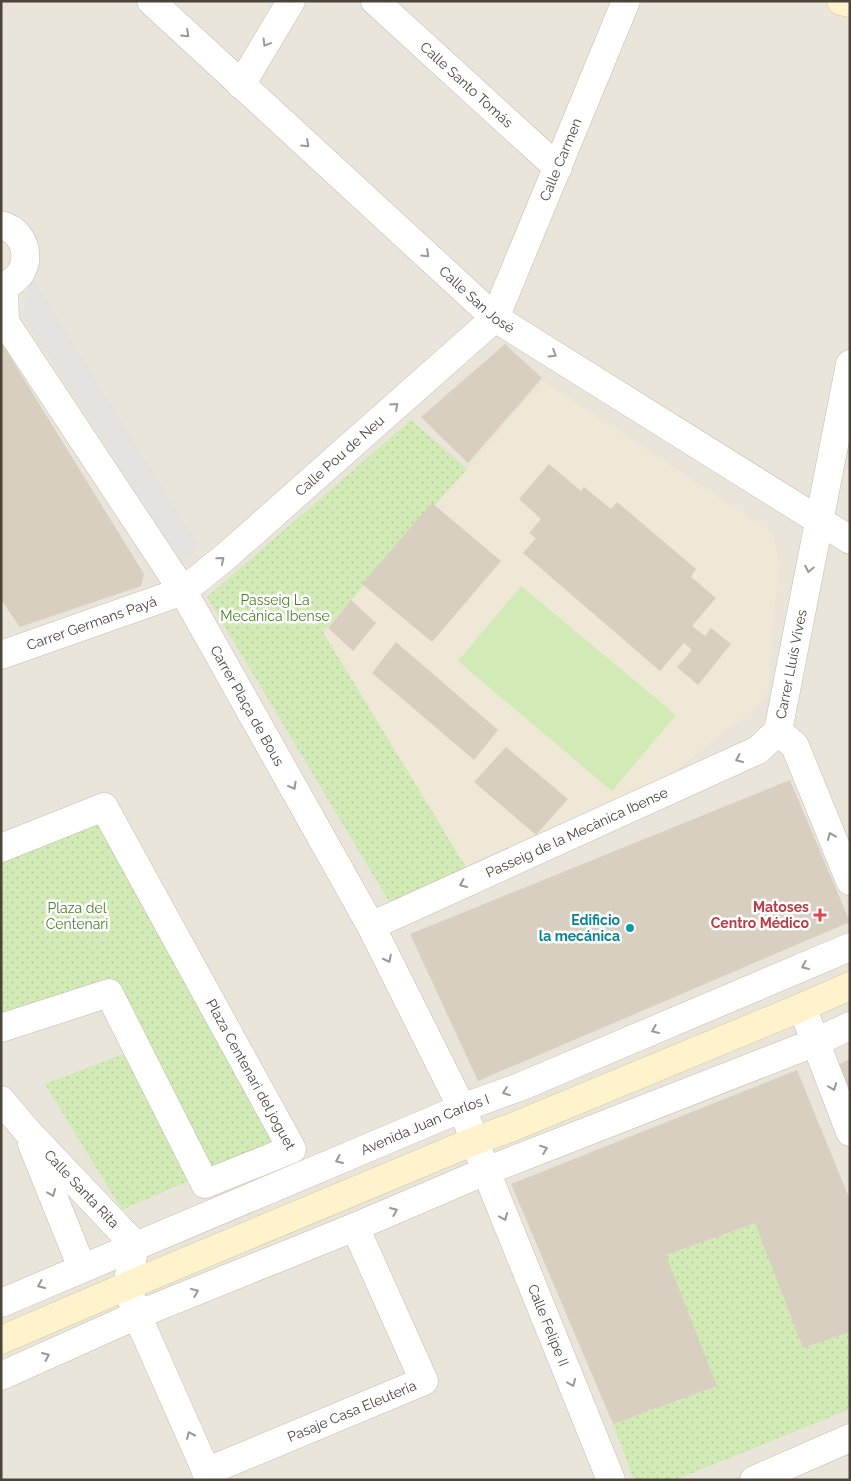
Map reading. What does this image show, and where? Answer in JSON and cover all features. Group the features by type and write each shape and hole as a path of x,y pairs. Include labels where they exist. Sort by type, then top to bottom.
{"main road":[{"path":"841,1 850,3"},
{"path":"1,1340 474,1141 510,1128 850,986"}],"street":[{"name":"Calle San José","path":"151,1 495,318 850,540"},
{"path":"241,85 291,1"},
{"name":"Calle Carmen","path":"495,318 626,1"},
{"name":"Calle Santo Tomás","path":"390,7 558,168"},
{"path":"1,225 9,227 18,234 24,243 26,256 24,266 18,276 10,283 3,285"},
{"name":"Carrer Plaça de Bous","path":"3,285 5,322 183,591 371,926 462,1108 474,1141"},
{"name":"Calle Pou de Neu","path":"183,591 224,558 495,318"},
{"name":"Carrer Lluís Vives","path":"850,364 778,732 794,746 850,881"},
{"name":"Carrer Germans Payá","path":"1,655 183,591"},
{"name":"Passeig de la Mecànica Ibense","path":"371,926 758,750 778,732"},
{"name":"Plaza Centenari del joguet","path":"1,848 104,807 292,1149 205,1184 108,993 1,1028"},
{"name":"Avenida Juan Carlos I","path":"1,1303 462,1108 522,1086 850,947"},
{"path":"802,1007 850,1132"},
{"path":"1,1376 137,1315 356,1227 486,1171 816,1042 850,1026"},
{"name":"Calle Santa Rita","path":"1,1100 27,1131 136,1246"},
{"path":"27,1131 82,1268"},
{"name":"Calle Felipe II","path":"474,1141 611,1480"},
{"name":"Pasaje Casa Eleuteria","path":"208,1476 424,1381 356,1227"},
{"path":"136,1246 127,1286 137,1315 208,1476"},
{"path":"754,1480 850,1438"}],"shaded area":[{"path":"1,1 850,1 850,1480 1,1480"},
{"path":"32,277 199,547 182,563 22,315"},
{"path":"543,381 773,533 779,562 767,698 655,787 467,869 323,632"}],"green space":[{"name":"Passeig La Mecánica Ibense","path":"411,420 467,469 323,632 467,869 390,903 207,597"},
{"path":"521,586 676,715 612,791 458,661"},
{"name":"Plaza del Centenari","path":"107,813 292,1149 212,1181 110,985 1,1022 1,852"},
{"path":"137,1049 195,1178 122,1210 45,1084"},
{"path":"755,1223 803,1348 850,1332 850,1409 675,1480 634,1480 613,1424 717,1386 666,1255"}],"building":[{"path":"1,342 144,574 141,586 20,627 1,600"},
{"path":"505,344 542,378 468,463 421,417"},
{"path":"549,464 581,491 584,487 611,509 617,502 696,569 691,577 716,598 692,626 705,636 711,628 731,644 698,685 677,667 692,650 684,643 660,671 523,553 536,538 529,533 541,519 519,499"},
{"path":"432,503 501,561 432,642 362,584"},
{"path":"351,600 376,623 353,651 328,628"},
{"path":"396,642 498,730 474,760 372,673"},
{"path":"506,747 568,799 536,835 474,782"},
{"name":"Edificio la mecánica","path":"790,780 850,922 478,1081 410,934"},
{"path":"850,1059 850,1092 839,1064"},
{"path":"797,1070 850,1200 850,1332 803,1348 755,1223 666,1255 717,1386 613,1424 511,1184"}],"place":[{"name":"Matoses Centro Médico","path":"820,915"},
{"name":"Edificio la mecánica","path":"630,928"}]}
